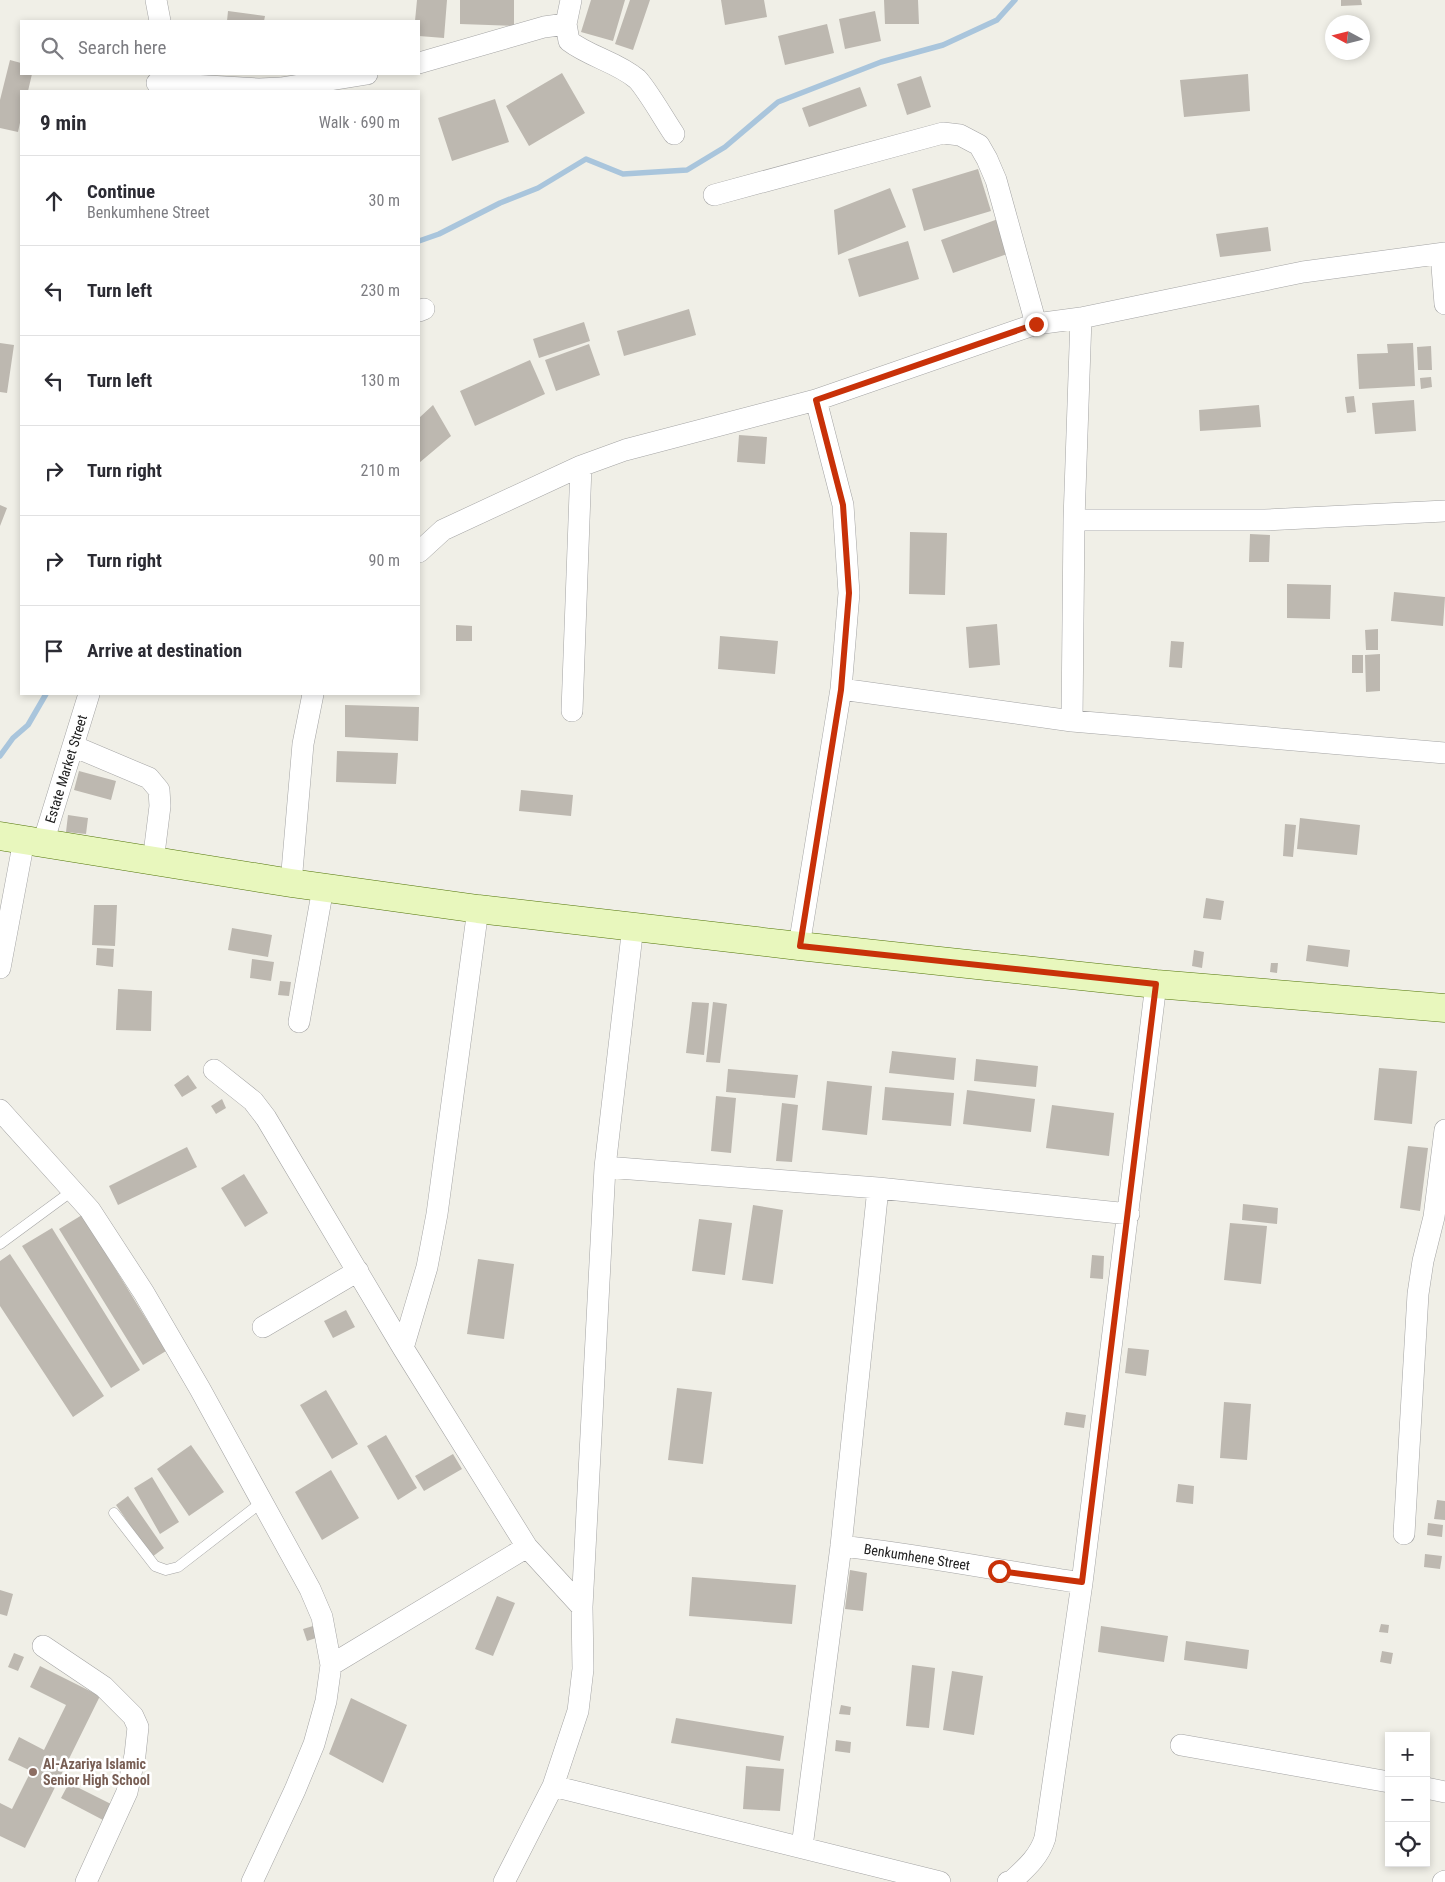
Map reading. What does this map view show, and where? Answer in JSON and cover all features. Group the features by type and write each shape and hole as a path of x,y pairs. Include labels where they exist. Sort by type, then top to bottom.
{"street":[{"path":"156,0 160,20"},
{"path":"571,0 566,24 569,41 582,51 623,70 638,81 674,134"},
{"path":"420,63 544,27 566,24"},
{"path":"156,82 259,89 281,88 361,75"},
{"path":"714,195 943,133 960,135 979,145 996,180 1036,324"},
{"path":"420,551 443,530 581,466 625,450 816,400 1036,324 1081,318 1303,272 1443,254 1445,304"},
{"path":"1072,721 1074,520 1081,318"},
{"path":"800,946 841,690 849,593 843,505 816,400"},
{"path":"572,711 581,466"},
{"path":"1074,520 1266,520 1445,511"},
{"path":"841,690 1072,721 1445,753"},
{"name":"Estate Market Street","path":"0,968 22,840 73,746 89,695"},
{"path":"291,883 303,744 313,695"},
{"path":"73,746 149,778 158,790 160,806 153,862"},
{"path":"22,840 324,888 478,909 1156,984 1445,1008"},
{"path":"299,1022 324,888"},
{"path":"403,1348 427,1267 437,1214 478,909"},
{"path":"504,1882 553,1786 578,1711 581,1691 583,1669 582,1607 605,1167 633,926"},
{"path":"1008,1882 1012,1881 1032,1863 1041,1850 1045,1838 1082,1582 1156,984"},
{"path":"214,1070 253,1101 266,1118 403,1348 527,1546 582,1607"},
{"path":"0,1110 90,1210 144,1293 200,1389 310,1589 322,1617 331,1665 326,1700 314,1744 295,1790 252,1882"},
{"path":"1404,1534 1418,1294 1423,1261 1439,1218 1445,1130"},
{"path":"605,1167 878,1188 1129,1214"},
{"path":"802,1847 841,1546 878,1188"},
{"path":"263,1327 358,1271"},
{"path":"331,1665 527,1546"},
{"name":"Benkumhene Street","path":"841,1546 907,1554 999,1571 1082,1582"},
{"path":"43,1646 104,1687 133,1716 138,1727 135,1755 127,1792 86,1882"},
{"path":"1181,1745 1385,1781"},
{"path":"553,1786 940,1882"},
{"path":"1430,1789 1445,1792"}],"lane":[{"path":"0,1244 72,1191"},
{"path":"114,1512 155,1566 166,1570 178,1566 262,1502"}],"building":[{"path":"417,0 447,0 444,38 420,36 420,20 415,20"},
{"path":"460,0 514,0 514,26 460,24"},
{"path":"591,0 625,0 613,41 581,32"},
{"path":"630,0 650,0 633,50 615,44"},
{"path":"721,0 764,0 767,17 725,25"},
{"path":"884,0 918,0 919,24 885,24"},
{"path":"1341,0 1361,0 1362,5 1341,6"},
{"path":"228,11 265,16 264,20 227,20"},
{"path":"875,11 881,41 845,49 839,19"},
{"path":"827,24 834,53 785,65 778,36"},
{"path":"10,60 20,63 20,75 32,75 28,90 20,90 20,123 18,132 0,128 0,100"},
{"path":"562,73 585,113 529,146 506,106"},
{"path":"1248,74 1250,111 1184,117 1180,80"},
{"path":"921,76 931,107 907,115 897,84"},
{"path":"860,87 867,106 809,127 802,108"},
{"path":"495,99 509,142 452,161 438,118"},
{"path":"978,169 991,211 924,231 912,189"},
{"path":"890,188 906,227 838,255 834,210"},
{"path":"998,219 1010,253 953,273 941,240"},
{"path":"1268,227 1271,251 1220,257 1216,234"},
{"path":"908,241 919,279 859,297 848,259"},
{"path":"689,309 696,335 624,356 617,331"},
{"path":"584,322 590,341 539,358 533,339"},
{"path":"0,343 14,345 7,393 0,392"},
{"path":"1413,343 1415,386 1359,389 1357,354 1388,353 1387,344"},
{"path":"589,344 600,375 556,391 545,360"},
{"path":"1431,346 1432,370 1418,370 1417,347"},
{"path":"530,360 545,394 475,426 460,391"},
{"path":"1431,377 1432,387 1421,389 1420,378"},
{"path":"1354,396 1356,412 1347,413 1345,397"},
{"path":"1414,400 1416,431 1375,434 1372,403"},
{"path":"433,405 451,436 420,462 420,417"},
{"path":"1259,405 1261,427 1200,431 1199,410"},
{"path":"739,435 767,437 765,464 737,462"},
{"path":"0,505 7,508 0,526"},
{"path":"910,532 947,533 945,595 909,594"},
{"path":"1250,534 1270,535 1269,562 1249,562"},
{"path":"1287,584 1331,585 1330,619 1287,618"},
{"path":"1394,592 1445,597 1443,626 1391,621"},
{"path":"997,624 1000,665 969,668 966,627"},
{"path":"456,625 472,626 472,641 456,641"},
{"path":"1378,629 1378,650 1366,650 1365,630"},
{"path":"720,636 778,641 775,674 718,669"},
{"path":"1171,641 1184,642 1182,668 1169,667"},
{"path":"1380,654 1380,691 1366,692 1365,655"},
{"path":"1352,655 1363,655 1363,673 1352,673"},
{"path":"345,705 419,707 418,741 345,737"},
{"path":"337,751 398,753 396,784 336,782"},
{"path":"79,771 116,781 111,800 74,790"},
{"path":"521,790 573,795 571,816 519,811"},
{"path":"68,815 88,818 86,834 66,832"},
{"path":"1300,818 1360,825 1357,855 1297,849"},
{"path":"1285,824 1296,825 1293,857 1283,856"},
{"path":"1206,898 1224,901 1221,920 1203,918"},
{"path":"94,905 117,905 115,946 92,945"},
{"path":"232,928 272,935 268,957 228,950"},
{"path":"1308,945 1350,950 1348,967 1306,961"},
{"path":"97,948 114,949 113,967 96,965"},
{"path":"1194,950 1204,952 1202,968 1192,966"},
{"path":"252,959 274,962 271,981 250,978"},
{"path":"1271,963 1278,963 1277,973 1270,972"},
{"path":"280,981 291,982 289,996 278,995"},
{"path":"118,989 152,991 151,1031 116,1030"},
{"path":"692,1002 709,1003 704,1055 686,1053"},
{"path":"713,1002 727,1004 720,1063 706,1062"},
{"path":"892,1051 956,1058 954,1080 889,1073"},
{"path":"976,1059 1038,1066 1036,1087 974,1081"},
{"path":"1379,1068 1417,1071 1412,1124 1374,1120"},
{"path":"728,1069 798,1075 795,1098 726,1092"},
{"path":"188,1075 197,1088 182,1097 174,1085"},
{"path":"827,1081 872,1086 867,1135 822,1130"},
{"path":"885,1087 954,1093 951,1126 882,1120"},
{"path":"967,1090 1035,1099 1031,1132 963,1124"},
{"path":"716,1096 736,1098 731,1153 711,1151"},
{"path":"222,1099 226,1108 216,1114 211,1106"},
{"path":"782,1103 798,1105 792,1162 776,1161"},
{"path":"1052,1105 1114,1113 1109,1156 1046,1148"},
{"path":"1408,1146 1428,1148 1420,1211 1400,1208"},
{"path":"187,1147 197,1167 118,1205 109,1186"},
{"path":"244,1174 268,1213 245,1227 221,1188"},
{"path":"1243,1204 1278,1208 1277,1224 1242,1220"},
{"path":"753,1205 783,1210 773,1284 742,1280"},
{"path":"82,1215 166,1351 143,1365 59,1229"},
{"path":"699,1219 732,1223 725,1275 692,1271"},
{"path":"1230,1223 1267,1226 1261,1284 1224,1280"},
{"path":"52,1228 140,1370 111,1388 22,1246"},
{"path":"10,1254 104,1396 73,1417 0,1306 0,1261"},
{"path":"1092,1255 1104,1256 1103,1279 1090,1278"},
{"path":"478,1259 514,1264 504,1339 467,1334"},
{"path":"346,1310 355,1327 333,1338 324,1321"},
{"path":"1128,1348 1149,1350 1146,1376 1125,1373"},
{"path":"677,1388 712,1392 703,1464 668,1460"},
{"path":"326,1390 358,1444 332,1459 300,1405"},
{"path":"1224,1402 1251,1404 1247,1460 1220,1458"},
{"path":"1066,1412 1086,1415 1084,1428 1064,1425"},
{"path":"386,1435 417,1488 398,1500 367,1446"},
{"path":"191,1445 224,1492 189,1516 157,1469"},
{"path":"453,1454 462,1469 424,1491 415,1476"},
{"path":"331,1470 359,1518 322,1540 295,1492"},
{"path":"152,1477 179,1522 160,1534 134,1488"},
{"path":"1178,1484 1194,1486 1193,1504 1176,1502"},
{"path":"128,1496 164,1548 152,1557 116,1505"},
{"path":"1437,1500 1445,1501 1445,1520 1434,1519"},
{"path":"1428,1523 1443,1525 1442,1537 1427,1535"},
{"path":"1425,1554 1442,1556 1440,1569 1424,1567"},
{"path":"850,1570 867,1573 863,1611 845,1609"},
{"path":"692,1577 796,1585 792,1624 689,1616"},
{"path":"0,1590 13,1594 7,1616 0,1614"},
{"path":"497,1596 515,1603 493,1656 475,1649"},
{"path":"1381,1624 1389,1625 1388,1633 1379,1632"},
{"path":"313,1626 316,1638 307,1641 303,1629"},
{"path":"1101,1626 1168,1636 1164,1662 1098,1652"},
{"path":"1186,1641 1249,1650 1247,1669 1184,1660"},
{"path":"1382,1651 1393,1653 1391,1664 1380,1662"},
{"path":"14,1653 24,1657 18,1671 8,1667"},
{"path":"912,1665 935,1668 929,1728 906,1726"},
{"path":"40,1666 100,1696 25,1848 0,1836 0,1803 12,1809 31,1771 8,1760 19,1737 44,1750 66,1705 30,1687"},
{"path":"952,1671 983,1676 974,1735 943,1730"},
{"path":"351,1698 407,1725 383,1783 329,1754"},
{"path":"841,1705 851,1707 850,1715 839,1714"},
{"path":"676,1718 784,1736 780,1761 671,1743"},
{"path":"836,1740 851,1742 850,1753 835,1751"},
{"path":"746,1766 784,1769 780,1811 743,1809"},
{"path":"69,1783 111,1804 103,1820 61,1798"}],"waterway":[{"path":"420,241 439,234 500,203 538,188 586,159 623,174 687,170 725,147 778,102 881,62 943,45 997,20 1015,0"},
{"path":"0,756 13,738 28,725 45,695"}],"place":[{"name":"Al-Azariya Islamic Senior High School","path":"33,1772"}],"route":[{"path":"999,1571 1082,1582 1156,984 800,946 841,690 849,593 843,505 816,400 1036,324"}]}
